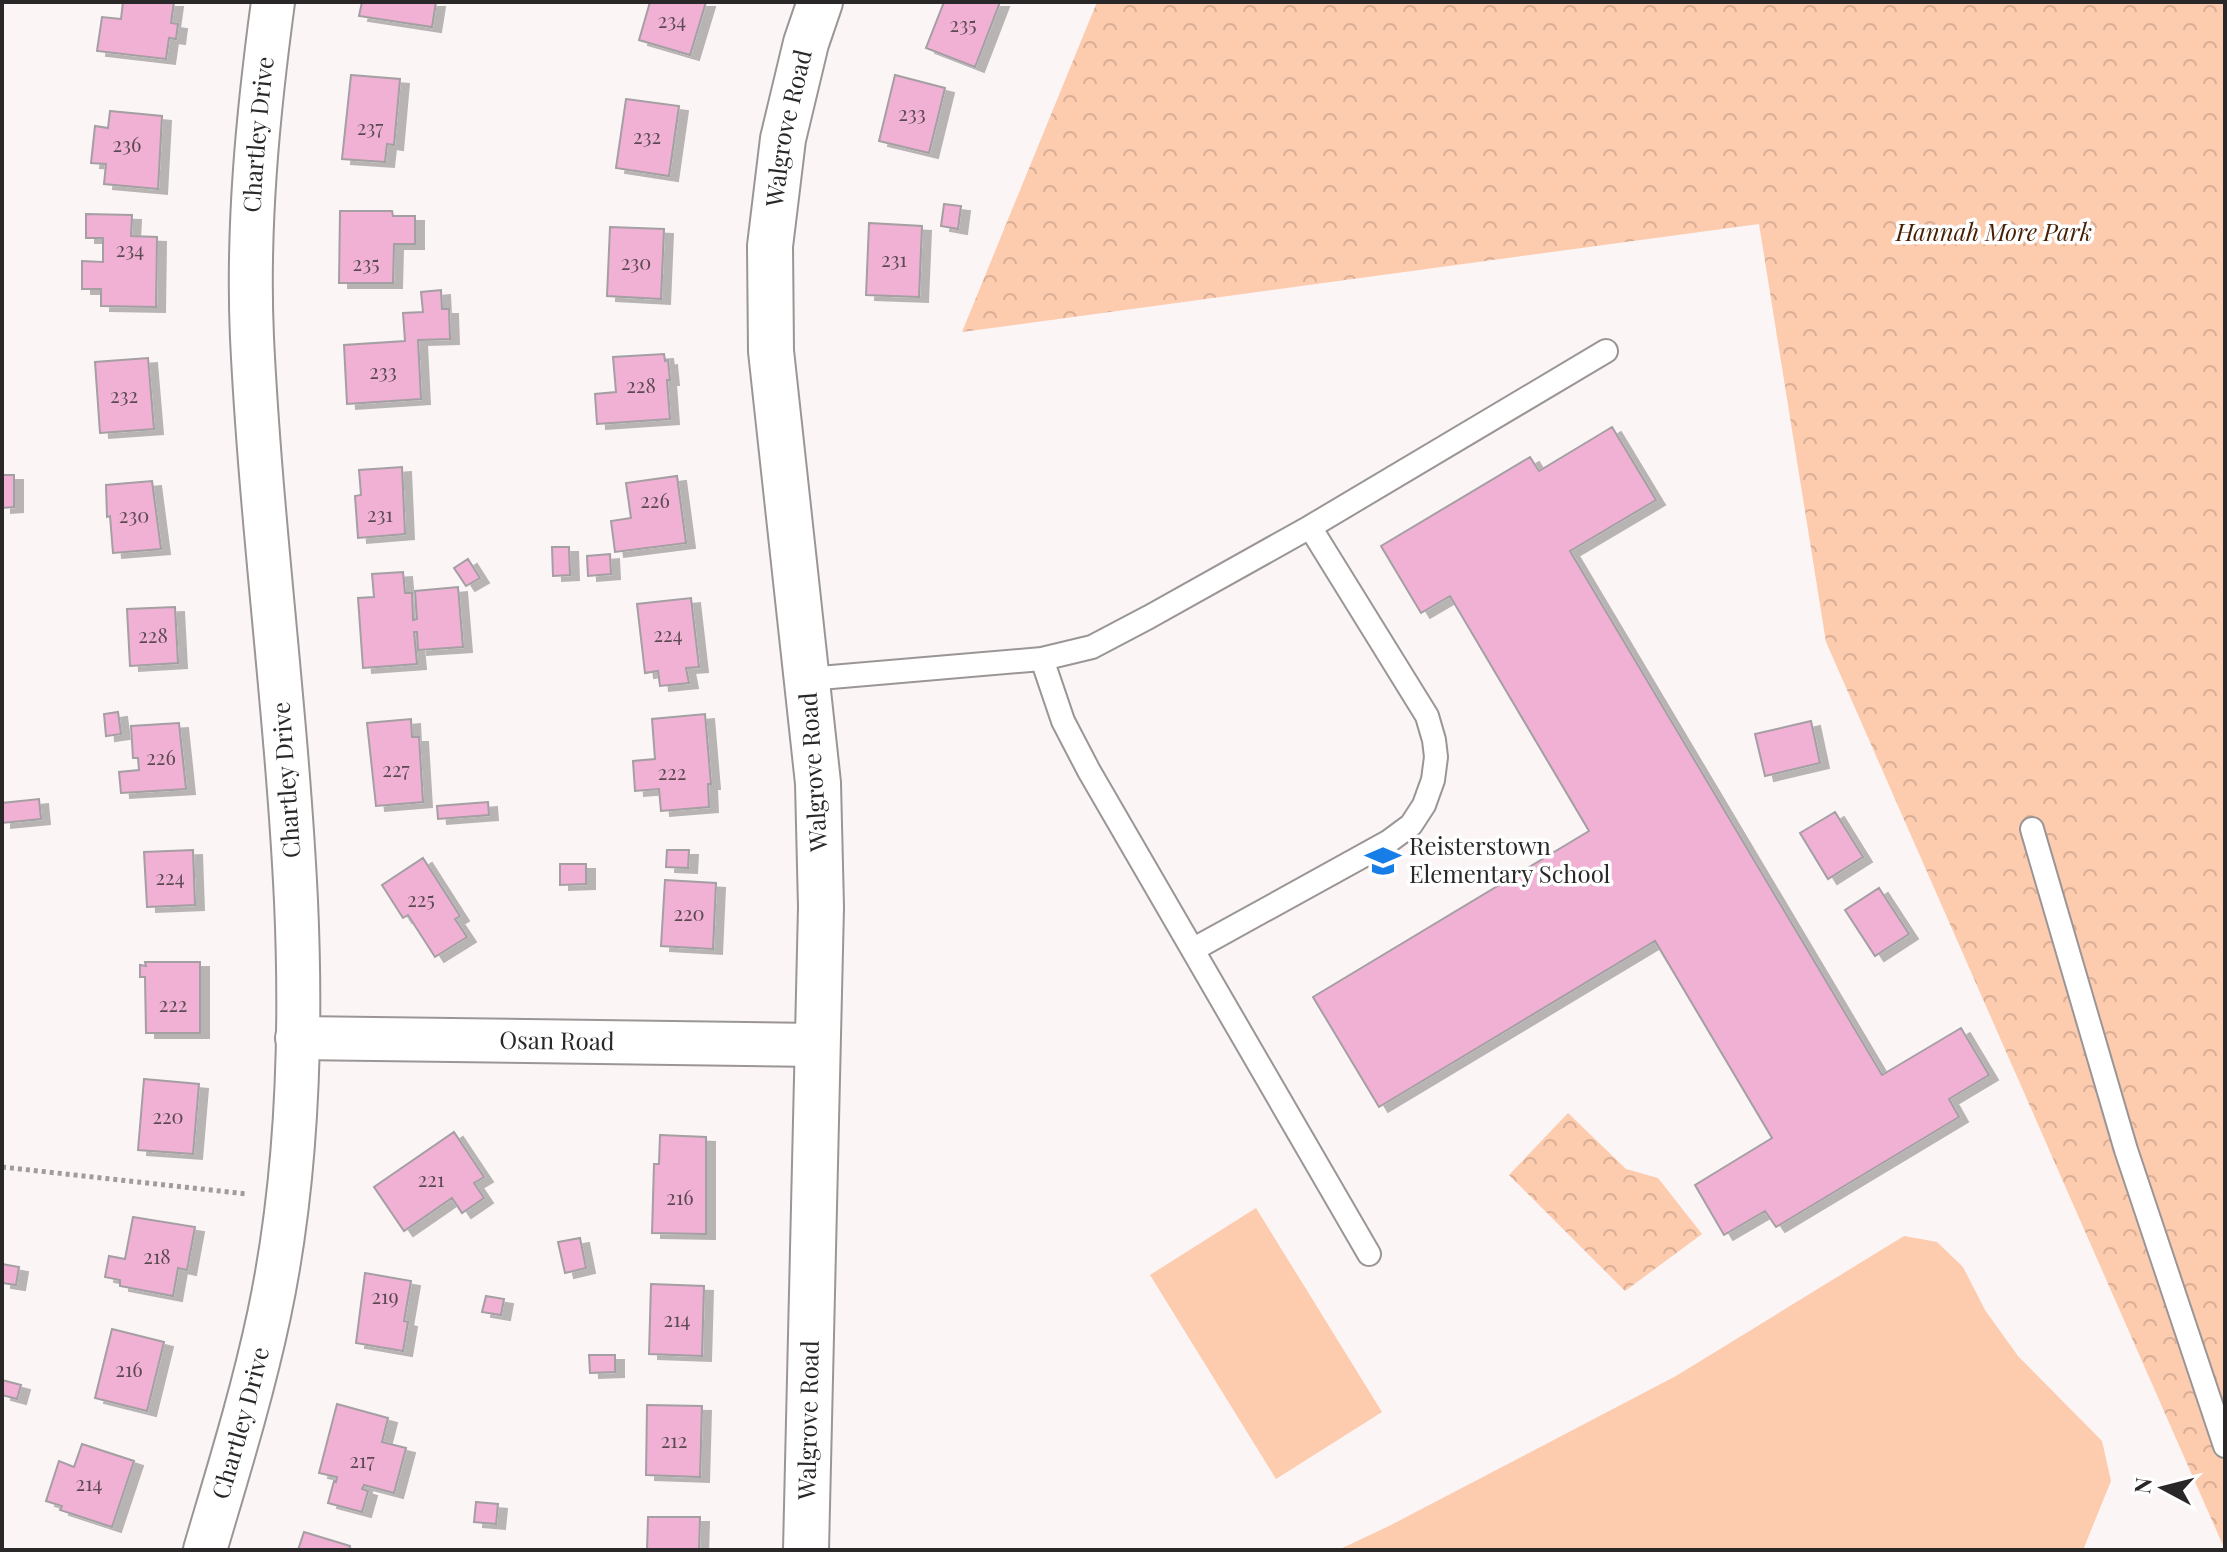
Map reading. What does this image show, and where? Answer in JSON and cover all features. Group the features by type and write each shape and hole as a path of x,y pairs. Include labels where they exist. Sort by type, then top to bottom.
{"street":[{"name":"Chartley Drive","path":"205,1550 236,1446 269,1313 287,1199 294,1117 296,902 252,336 253,191 273,2"},
{"name":"Walgrove Road","path":"806,1550 821,907 818,783 771,351 770,246 783,139 806,43 820,2"},
{"name":"Osan Road","path":"297,1038 818,1045"}],"lane":[{"path":"808,679 1042,659 1092,647 1310,527 1606,351"},
{"path":"1194,949 1388,842 1411,825 1424,805 1433,780 1436,757 1427,716 1310,527"},
{"path":"1042,659 1069,733 1369,1254"},
{"path":"2032,829 2126,1150 2225,1446"}],"path":[{"path":"2,1167 287,1199"}],"green space":[{"name":"Hannah More Park","path":"1097,2 2225,2 2225,1550 1826,642 1759,224 962,332"},
{"path":"1568,1113 1626,1169 1658,1178 1702,1234 1625,1291 1509,1175"},
{"path":"1256,1208 1382,1412 1276,1479 1150,1275"},
{"path":"1904,1236 1937,1242 1963,1267 1985,1310 2018,1356 2102,1441 2111,1481 2083,1550 1338,1550 1676,1376"}],"building":[{"path":"123,2 174,2 171,23 178,24 176,39 169,38 166,59 97,51 102,17 121,19"},
{"path":"362,2 436,2 432,27 359,16"},
{"path":"650,2 706,2 690,55 639,40"},
{"path":"944,2 1000,2 975,67 926,48"},
{"path":"351,75 400,79 394,145 387,144 385,162 342,159"},
{"path":"895,75 945,88 929,153 879,141"},
{"path":"626,99 679,106 669,176 616,168"},
{"path":"110,111 162,116 158,189 104,184 106,164 91,163 95,126 108,128"},
{"path":"944,204 961,206 958,229 941,226"},
{"path":"340,211 392,211 393,216 415,216 415,244 394,244 393,283 339,283"},
{"path":"86,214 132,215 131,236 157,237 156,307 101,306 101,289 82,289 82,261 103,262 103,238 86,238"},
{"path":"869,223 922,226 919,297 866,295"},
{"path":"610,227 664,229 661,299 607,296"},
{"path":"441,290 442,309 449,309 450,339 418,340 421,399 347,404 344,345 405,341 403,313 423,312 421,292"},
{"path":"664,354 665,361 668,360 670,380 667,380 670,419 597,424 595,394 616,392 613,357"},
{"path":"148,358 154,429 100,433 95,362"},
{"path":"1612,427 1656,500 1570,551 1882,1075 1961,1028 1989,1075 1949,1099 1959,1117 1776,1227 1765,1211 1724,1235 1695,1185 1772,1138 1655,941 1379,1107 1313,997 1589,831 1450,596 1421,613 1381,546 1530,457 1539,471"},
{"path":"402,467 405,534 358,538 355,496 361,495 359,470"},
{"path":"2,475 14,475 14,507 2,508"},
{"path":"677,476 686,543 615,552 611,521 631,518 626,483"},
{"path":"152,481 161,549 113,553 106,485"},
{"path":"552,547 569,547 570,575 553,576"},
{"path":"610,554 611,574 588,576 587,556"},
{"path":"468,559 480,578 466,586 454,568"},
{"path":"403,572 405,593 412,593 413,620 417,619 415,591 458,587 463,647 418,650 417,632 414,632 417,664 363,668 358,598 374,597 372,574"},
{"path":"691,598 699,667 686,668 689,683 660,686 658,671 645,673 637,604"},
{"path":"175,607 178,663 130,666 127,609"},
{"path":"118,712 121,734 106,736 104,714"},
{"path":"705,714 711,784 708,784 709,807 661,811 659,789 635,791 633,761 655,759 652,719"},
{"path":"411,719 412,737 419,737 423,802 376,806 367,723"},
{"path":"1811,721 1820,763 1765,776 1755,734"},
{"path":"179,723 186,789 121,793 119,772 139,770 138,758 133,758 131,726"},
{"path":"39,799 41,819 2,823 2,803"},
{"path":"488,802 489,815 438,819 437,806"},
{"path":"1835,812 1863,857 1828,879 1800,833"},
{"path":"193,850 195,905 147,907 144,852"},
{"path":"667,850 689,850 688,868 666,867"},
{"path":"423,858 460,916 455,919 467,937 435,957 408,915 403,918 382,885"},
{"path":"560,864 586,864 586,884 560,885"},
{"path":"665,880 716,883 713,949 661,946"},
{"path":"1879,888 1909,934 1875,956 1845,910"},
{"path":"145,962 200,962 200,1033 146,1033 145,977 140,977 140,965 146,966"},
{"path":"144,1079 199,1084 193,1154 138,1150"},
{"path":"454,1132 484,1177 474,1183 484,1198 462,1213 452,1198 404,1231 374,1187"},
{"path":"660,1135 706,1137 706,1234 652,1233 654,1164 659,1164"},
{"path":"133,1217 195,1227 187,1270 178,1268 173,1296 120,1286 120,1280 105,1277 109,1256 125,1259"},
{"path":"580,1238 586,1268 565,1273 558,1242"},
{"path":"2,1264 19,1267 16,1285 2,1283"},
{"path":"365,1273 411,1281 404,1321 408,1322 403,1351 356,1343"},
{"path":"651,1284 704,1286 702,1356 649,1354"},
{"path":"486,1296 504,1299 501,1315 482,1312"},
{"path":"112,1329 164,1342 147,1411 95,1398"},
{"path":"589,1355 615,1355 615,1372 590,1373"},
{"path":"2,1380 21,1385 17,1399 2,1395"},
{"path":"337,1404 388,1418 382,1442 406,1448 394,1493 364,1485 362,1489 368,1491 362,1512 328,1503 337,1477 319,1473"},
{"path":"647,1405 702,1406 700,1477 646,1475"},
{"path":"82,1444 134,1461 112,1527 60,1510 62,1506 46,1501 59,1461 74,1467"},
{"path":"476,1502 498,1504 496,1524 474,1522"},
{"path":"648,1517 700,1517 699,1550 647,1550"},
{"path":"304,1532 350,1546 349,1550 298,1550"}],"place":[{"name":"Reisterstown Elementary School","path":"1383,861"}]}
